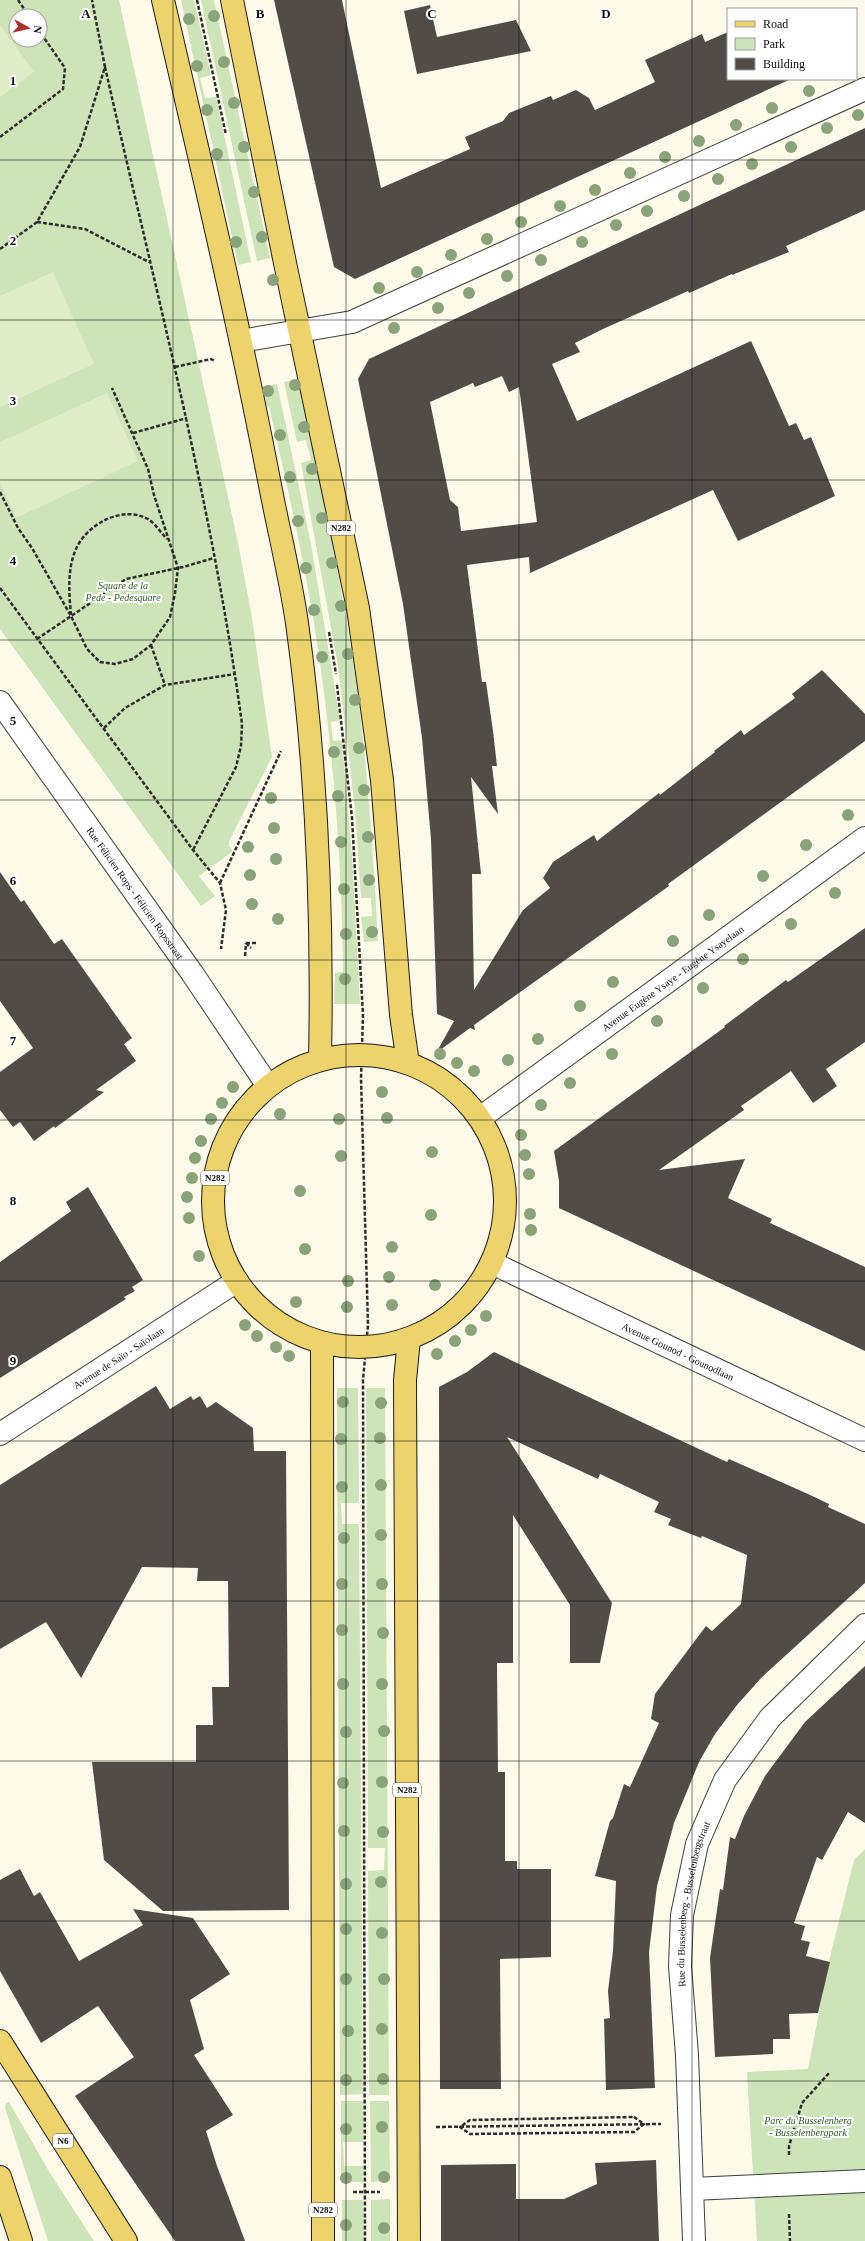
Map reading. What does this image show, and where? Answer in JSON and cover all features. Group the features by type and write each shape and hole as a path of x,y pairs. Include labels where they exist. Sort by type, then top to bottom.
{"main road":[{"path":"163,0 241,340 297,622 316,811 320,930 320,1060"},
{"name":"N282","path":"232,0 283,255 300,329 358,608 382,780 401,1015 408,1063"},
{"name":"N282","path":"362,1054 385,1057 408,1063 436,1076 460,1095 480,1118 495,1145 504,1181 506,1204 502,1234 492,1263 467,1301 449,1317 430,1330 409,1339 366,1348 344,1347 322,1343 297,1334 274,1320 253,1303 237,1281 221,1249 213,1214 215,1178 225,1143 243,1112 268,1086 302,1066 341,1055 362,1054"},
{"name":"N282","path":"409,1339 405,1380 409,2241"},
{"name":"N282","path":"322,1343 323,2241"},
{"name":"N6","path":"0,2041 126,2241"},
{"path":"0,2177 21,2241"}],"street":[{"path":"241,340 300,329 352,322 865,89"},
{"name":"Rue Félicien Rops - Félicien Ropsstraat","path":"0,702 192,973 268,1086"},
{"name":"Avenue Eugène Ysaye - Eugène Ysayelaan","path":"480,1118 865,838"},
{"name":"Avenue Gounod - Gounodlaan","path":"492,1263 865,1440"},
{"name":"Avenue de Saïo - Saïolaan","path":"0,1434 237,1281"},
{"name":"Rue du Busselenberg - Busselenbergstraat","path":"694,2241 687,2055 680,1966 682,1915 697,1844 725,1780 770,1718 865,1626"},
{"path":"692,2189 865,2181"}],"path":[{"path":"92,0 105,67 149,262 187,418 235,674 242,724 241,746 236,766 193,850"},
{"path":"0,137 63,89 65,68 48,44"},
{"path":"0,249 37,222 80,147 105,67"},
{"path":"37,222 85,229 149,262"},
{"path":"175,368 211,359 250,383"},
{"path":"0,493 18,528 32,548 71,616 87,649 100,662 115,664 133,659 151,645 170,617 178,568 154,495 148,468 112,388"},
{"path":"133,433 187,418"},
{"path":"71,616 68,590 72,565 76,548 88,531 115,516 132,514 148,519 168,540"},
{"path":"37,639 126,579 178,568 214,558"},
{"path":"0,588 193,850 220,883 226,910 221,949"},
{"path":"151,645 165,685"},
{"path":"104,728 125,708 165,685 235,674"},
{"path":"220,883 283,747 310,740"},
{"path":"246,943 256,943"},
{"path":"246,943 251,948"},
{"path":"245,956 246,943"},
{"path":"365,2241 364,1380 366,1348"},
{"path":"790,2241 787,2185 789,2146 802,2103 830,2072"},
{"path":"619,2117 634,2117 644,2124 634,2132 470,2134 460,2127 470,2120 619,2117"},
{"path":"434,2128 634,2124"},
{"path":"350,2192 384,2192"}],"green space":[{"name":"Square de la Pede - Pedesquare","path":"0,0 119,0 237,538 252,618 272,757 229,841 229,846 233,851 199,876 215,896 201,906 0,629"},
{"path":"181,0 194,0 211,75 200,78 205,98 216,97 251,262 238,265"},
{"path":"201,0 214,0 270,258 257,261"},
{"path":"0,25 8,36 8,48 17,48 34,72 0,97"},
{"path":"53,272 94,364 0,407 0,296"},
{"path":"307,378 310,396 302,399 327,515 355,672 371,826 378,941 364,942 361,917 372,916 371,898 361,898 355,809 338,666 301,463 311,460 306,440 297,442 284,382"},
{"path":"277,384 311,544 340,720 331,722 333,741 342,740 352,856 360,1004 334,1004 335,973 343,972 341,883 335,794 326,705 313,617 287,485 269,406 261,408 256,388"},
{"path":"107,393 138,461 16,518 0,483 0,442"},
{"path":"337,1388 358,1388 359,1503 341,1503 342,1524 359,1524 363,2094 340,2095"},
{"path":"366,1388 385,1388 389,2095 369,2095 368,1871 384,1870 385,1848 368,1848"},
{"name":"Parc du Busselenberg - Busselenbergpark","path":"865,1849 865,2241 757,2241 747,2072 808,2069 829,1961 854,1860"},
{"path":"341,2101 363,2101 363,2142 343,2142 344,2166 363,2166 363,2182 341,2182"},
{"path":"370,2101 389,2101 390,2181 371,2182"},
{"path":"9,2102 50,2173 94,2241 48,2241 5,2108 6,2103"},
{"path":"390,2199 390,2241 371,2241 371,2200"},
{"path":"342,2200 363,2200 364,2241 342,2241"}],"building":[{"path":"274,0 342,0 381,188 470,149 465,137 503,121 509,113 551,96 553,100 576,90 589,98 595,110 655,82 645,60 702,34 705,42 727,32 727,80 789,80 355,279 334,267"},
{"path":"430,5 437,37 516,20 531,51 417,74 404,11"},
{"path":"865,128 865,210 786,246 789,252 732,274 689,293 688,291 603,329 575,343 580,352 552,364 577,421 751,341 789,426 796,423 804,440 811,437 835,496 738,541 713,490 530,573 529,557 467,565 482,682 486,682 493,731 497,766 492,766 498,814 471,777 481,874 472,874 474,990 523,910 550,888 543,878 553,862 594,835 597,841 659,793 660,795 741,730 744,735 795,698 792,694 822,670 865,714 865,741 668,884 669,886 474,1025 475,1030 470,1028 436,1053 454,1021 437,1014 431,839 422,738 403,604 358,379 369,359","holes":["502,376 509,392 519,387 537,522 461,531 458,507 450,500 430,402 473,383 475,387"]},
{"path":"0,872 21,902 24,900 54,944 62,939 132,1038 124,1044 136,1061 96,1090 104,1092 55,1128 54,1126 34,1141 20,1122 13,1127 0,1110 0,1072 33,1048 0,1001"},
{"path":"865,928 865,1042 826,1069 837,1086 813,1103 791,1071 741,1106 744,1110 659,1170 745,1159 728,1198 772,1219 770,1223 865,1267 865,1351 559,1208 559,1181 554,1151 725,1027 724,1026 786,980 788,982"},
{"path":"88,1187 143,1280 132,1287 135,1291 124,1297 126,1299 0,1378 0,1262 71,1211 66,1202"},
{"path":"494,1352 727,1462 729,1459 808,1494 829,1504 828,1507 865,1524 865,1583 762,1677 737,1705 715,1734 699,1762 674,1823 657,1886 649,1952 655,2088 606,2090 604,2019 610,2018 608,1991 613,1951 616,1881 595,1876 610,1821 613,1818 624,1784 630,1787 659,1723 651,1719 655,1694 706,1626 712,1631 741,1604 747,1555 702,1536 701,1538 668,1525 671,1519 654,1512 659,1502 600,1474 598,1479 507,1437 612,1603 600,1663 570,1663 570,1605 513,1515 513,1663 497,1663 498,1772 505,1772 505,1861 517,1861 517,1869 551,1869 551,1957 500,1959 501,2089 440,2089 439,1387 467,1372"},
{"path":"156,1386 170,1409 191,1396 193,1400 200,1396 207,1408 216,1402 253,1428 254,1451 286,1451 289,1910 163,1911 104,1860 92,1762 196,1762 196,1725 213,1725 212,1687 229,1687 228,1581 197,1581 198,1568 142,1567 81,1678 46,1622 0,1649 0,1485"},
{"path":"865,1666 865,1823 848,1812 822,1860 817,1857 794,1923 805,1926 801,1940 810,1942 806,1956 830,1962 818,2013 789,2014 790,2039 773,2039 773,2054 715,2057 710,1958 720,1889 723,1890 730,1837 735,1839 744,1816 765,1776 805,1722"},
{"path":"20,1869 34,1896 40,1892 79,1961 143,1925 133,1909 193,1918 230,1974 190,2000 204,2049 194,2055 233,2115 206,2131 217,2166 245,2241 175,2241 75,2096 134,2057 98,2006 41,2043 0,1971 0,1880"},
{"path":"656,2160 659,2241 441,2241 441,2165 516,2164 516,2199 564,2199 597,2184 595,2163"}]}
